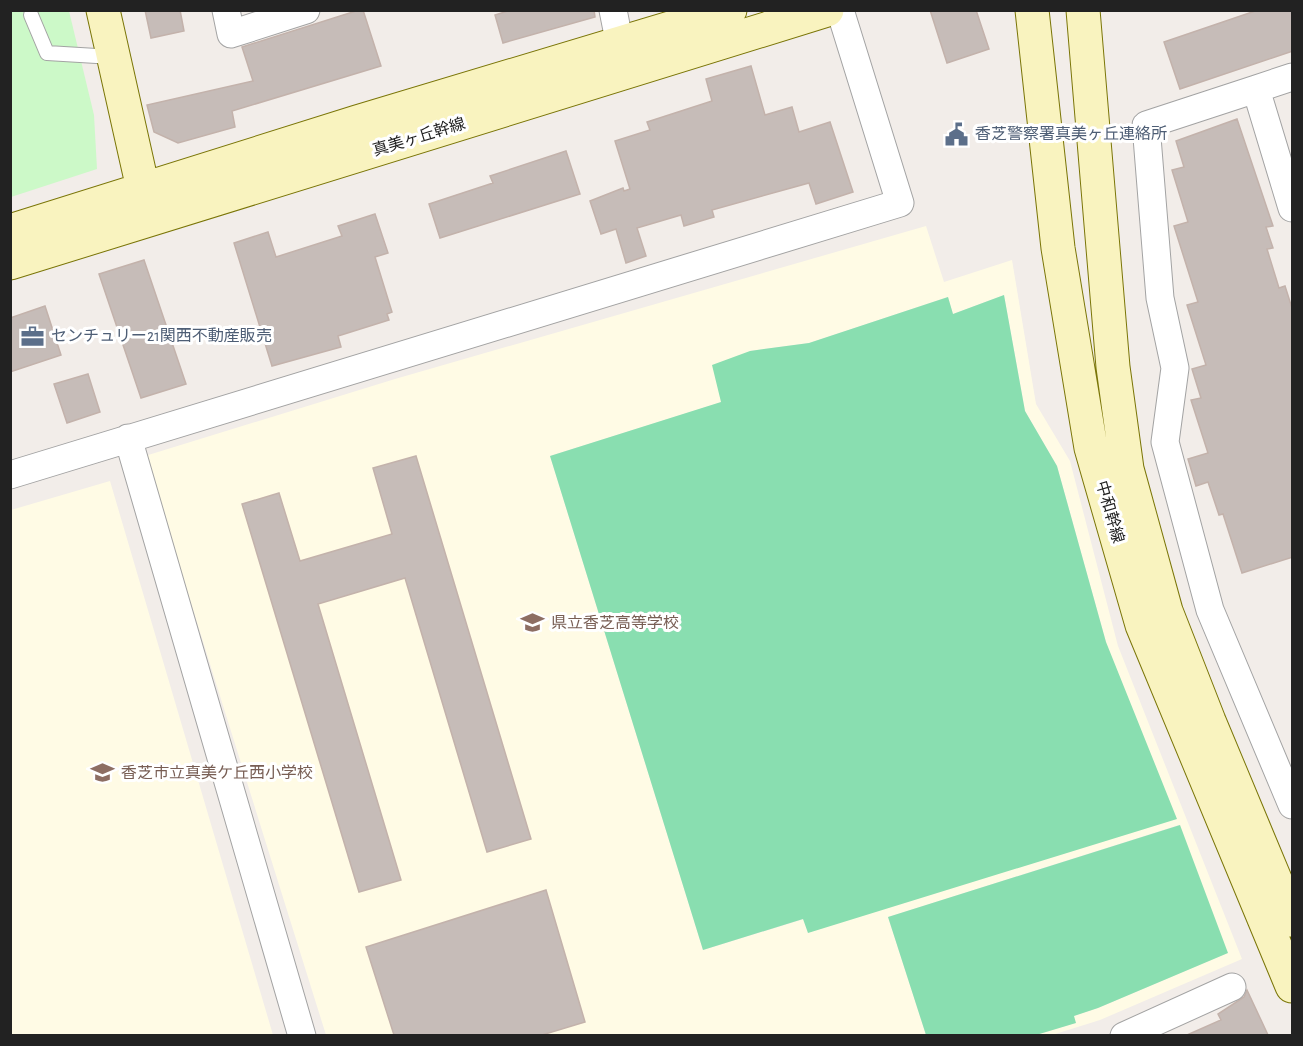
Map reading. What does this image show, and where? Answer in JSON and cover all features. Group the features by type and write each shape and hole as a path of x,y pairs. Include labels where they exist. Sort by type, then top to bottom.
{"main road":[{"path":"103,10 147,205"},
{"name":"真美ヶ丘幹線","path":"10,263 147,205 357,122 620,45 730,10"},
{"name":"真美ヶ丘幹線","path":"10,231 147,205 827,10"},
{"name":"中和幹線","path":"1032,10 1058,248 1091,448 1142,625 1293,986"},
{"name":"中和幹線","path":"1083,10 1113,367 1127,469 1166,611 1209,721 1293,920"}],"street":[{"path":"226,10 231,34 306,10"},
{"path":"613,10 620,45"},
{"path":"10,475 900,203 840,10"},
{"path":"1293,77 1146,124 1160,298 1175,368 1166,442 1210,610 1293,805"},
{"path":"1256,88 1293,208"},
{"path":"128,438 302,1035"},
{"path":"1124,1035 1232,987"}],"lane":[{"path":"31,15 47,53 113,57"}],"shaded area":[{"name":"県立香芝高等学校","path":"926,226 944,282 1012,260 1036,404 1070,461 1118,646 1242,959 1100,1020 1052,1035 1036,1035 1075,1023 1073,1016 1098,1008 1227,953 1179,825 888,917 926,1035 542,1035 585,1022 545,890 367,947 394,1035 326,1035 145,456 395,379","holes":["1004,295 1025,411 1057,466 1106,642 808,933 804,919 703,950 550,456 722,402 750,351 809,343 948,297 953,314","416,456 531,839 487,852 405,578 318,604 401,880 242,504 279,493 300,561 392,534 373,469"]},
{"name":"香芝市立真美ケ丘西小学校","path":"110,481 273,1035 11,1035 11,510"}],"green space":[{"path":"10,11 69,11 94,115 97,169 11,197"},
{"path":"1004,295 1025,411 1057,466 1106,642 1177,819 808,933 803,919 703,950 550,456 721,402 712,365 750,351 809,343 948,297 953,314"},
{"path":"1180,825 1228,953 1074,1016 1076,1023 1036,1035 926,1035 888,917"}],"building":[{"path":"145,10 180,10 184,31 151,38"},
{"path":"363,10 381,66 232,111 235,127 178,143 154,132 147,105 253,81 242,47"},
{"path":"511,10 594,10 595,17 503,43 495,15"},
{"path":"930,10 976,10 989,49 947,63"},
{"path":"1258,10 1293,10 1293,51 1180,89 1164,42"},
{"path":"751,66 765,115 792,107 799,132 830,122 853,192 816,204 809,183 712,210 714,217 684,226 681,215 637,228 646,256 626,263 616,229 601,234 590,201 623,188 624,191 630,189 615,141 650,130 647,122 712,101 706,79"},
{"path":"1237,119 1273,226 1266,227 1273,248 1267,249 1279,288 1285,286 1293,311 1293,557 1242,573 1223,514 1219,515 1208,482 1196,486 1188,459 1208,453 1191,400 1201,398 1192,369 1206,365 1187,305 1198,302 1174,226 1188,222 1172,170 1184,167 1176,141"},
{"path":"566,151 580,194 440,238 429,204 493,183 490,176"},
{"path":"375,214 388,253 375,257 392,312 387,314 389,320 338,336 341,347 272,366 234,243 268,232 276,257 342,236 338,226"},
{"path":"144,260 186,384 141,398 99,274"},
{"name":"センチュリー21関西不動産販売","path":"45,306 61,355 10,372 10,318"},
{"path":"88,374 100,412 67,423 54,384"},
{"path":"416,456 531,839 487,852 405,578 318,604 401,880 359,892 242,504 279,493 300,561 392,534 373,468"},
{"path":"546,890 585,1022 542,1035 394,1035 366,947"},
{"path":"1247,990 1268,1035 1187,1035 1221,1020 1218,1014 1244,997"}],"place":[{"name":"香芝警察署真美ヶ丘連絡所","path":"957,134"},
{"name":"センチュリー21関西不動産販売","path":"33,336"},
{"name":"県立香芝高等学校","path":"533,623"},
{"name":"香芝市立真美ケ丘西小学校","path":"103,773"}]}
